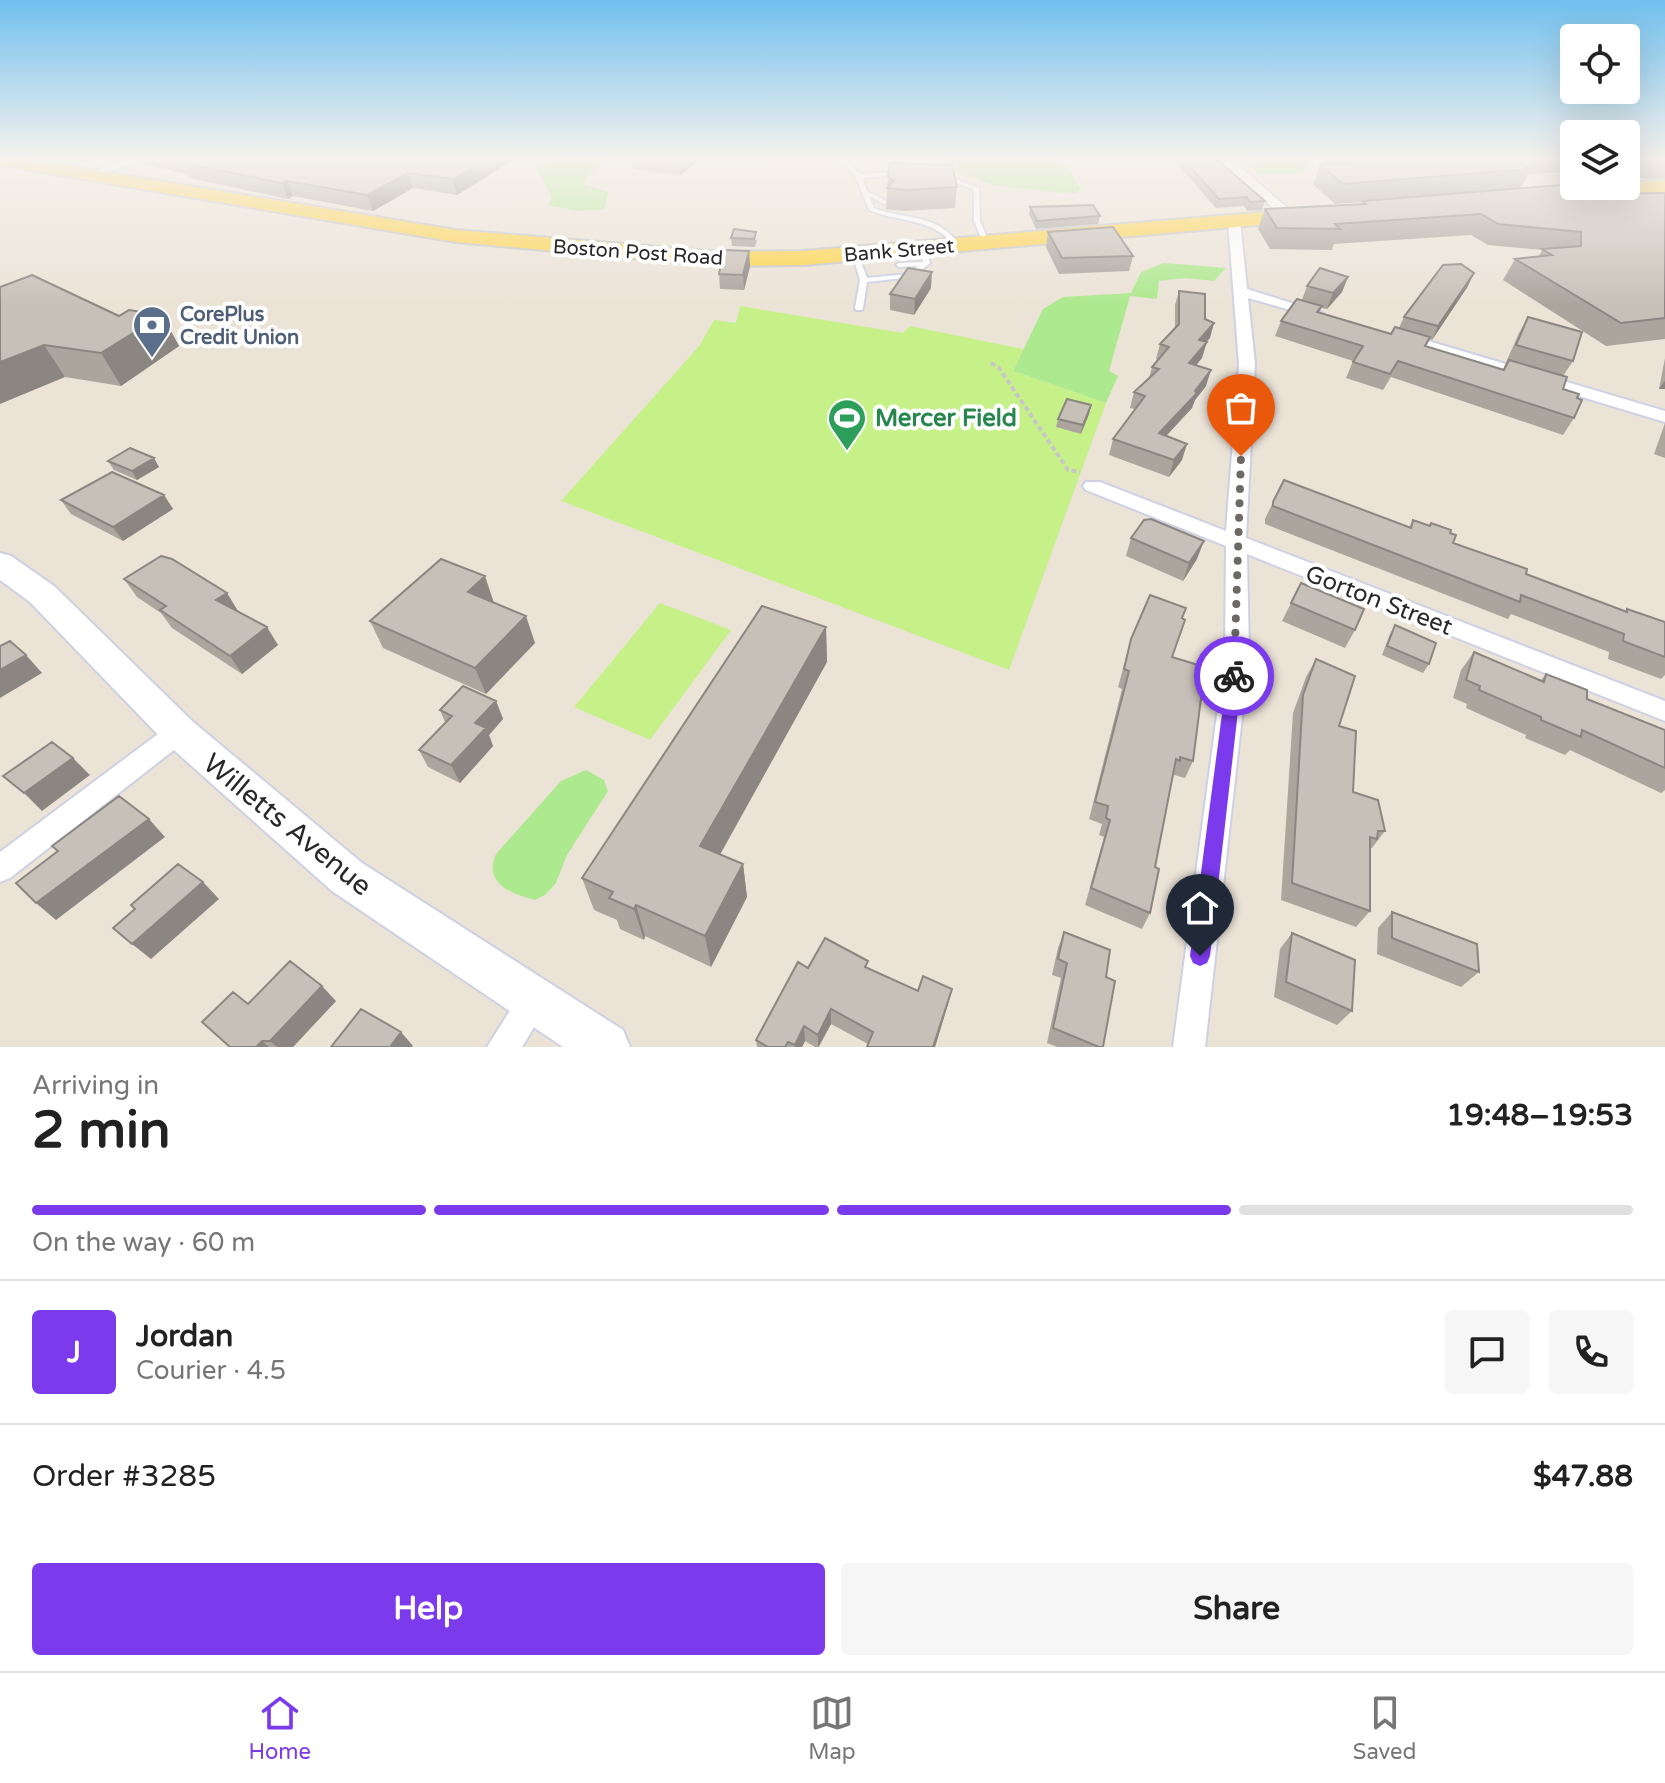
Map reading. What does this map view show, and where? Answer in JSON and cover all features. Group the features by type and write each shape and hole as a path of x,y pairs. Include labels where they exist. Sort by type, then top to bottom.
{"main road":[{"name":"Boston Post Road","path":"278,207 456,236 657,256 803,258"},
{"name":"Bank Street","path":"803,258 862,263 925,256 957,245 1319,213"}],"street":[{"path":"1279,207 1289,216"},
{"path":"1189,1047 1237,654 1239,546 1236,517 1247,364 1234,221"},
{"path":"1240,291 1331,318"},
{"path":"1392,336 1665,417"},
{"name":"Gorton Street","path":"1091,478 1239,546 1665,711"},
{"name":"Willetts Avenue","path":"0,564 42,594 179,732 347,877 606,1047"},
{"path":"0,869 179,732"},
{"path":"503,1047 534,1001"}],"lane":[{"path":"870,207 884,216 947,229 957,245"},
{"path":"977,207 977,221 986,242"},
{"path":"904,211 913,220"},
{"path":"899,265 925,256"},
{"path":"864,280 910,276 925,256"},
{"path":"859,308 864,280 862,263"}],"path":[{"path":"991,363 999,368 1068,470 1091,478"}],"green space":[{"path":"558,207 605,207 604,209 579,211"},
{"path":"1164,263 1226,268 1214,281 1186,278 1159,281 1157,299 1130,296 1109,371 1118,376 1106,403 1013,371 1043,309 1063,297 1131,293 1141,272"},
{"name":"Mercer Field","path":"740,306 903,333 910,326 1023,349 1013,371 1106,403 1009,670 561,501 700,345 714,320 736,323"},
{"path":"660,603 731,630 650,740 574,707"},
{"path":"586,770 604,780 608,791 567,855 556,883 545,895 535,900 502,886 493,873 496,854 561,781"}],"building":[{"path":"1030,207 1094,207 1100,216 1037,221"},
{"path":"1665,207 1665,318 1621,323 1515,259 1552,255 1542,249 1581,246 1581,232 1498,224 1481,214 1335,224 1340,229 1277,228 1265,209"},
{"path":"1113,227 1133,256 1062,258 1048,232"},
{"path":"734,229 756,232 754,239 731,238"},
{"path":"724,250 749,251 743,275 719,274"},
{"path":"1461,264 1474,273 1438,326 1404,317 1443,265"},
{"path":"908,268 932,272 915,299 890,294"},
{"path":"1320,268 1348,277 1333,293 1307,286"},
{"path":"32,275 119,316 129,310 162,315 101,353 44,345 0,362 0,287"},
{"path":"1179,291 1205,294 1205,319 1214,323 1199,340 1207,342 1189,363 1211,370 1195,391 1197,393 1159,433 1187,444 1174,460 1113,439 1145,396 1134,392 1159,369 1152,367 1169,347 1160,344 1179,324"},
{"path":"1297,299 1322,306 1317,312 1391,334 1395,327 1430,337 1425,346 1504,370 1509,360 1567,377 1563,389 1579,394 1577,398 1582,400 1574,418 1398,361 1390,374 1353,362 1363,346 1281,321"},
{"path":"1528,317 1582,332 1573,361 1516,345"},
{"path":"1067,399 1091,405 1083,425 1058,419"},
{"path":"130,448 154,458 132,471 108,461"},
{"path":"112,472 164,495 113,527 61,500"},
{"path":"1284,480 1411,528 1413,520 1451,530 1450,533 1456,535 1453,543 1527,569 1526,574 1627,612 1627,609 1665,622 1665,657 1623,641 1624,634 1521,595 1520,602 1273,506"},
{"path":"1151,519 1204,541 1189,563 1131,538 1144,520"},
{"path":"161,556 172,559 227,593 216,600 267,627 230,656 160,610 166,606 124,579"},
{"path":"441,559 485,576 468,592 526,616 475,668 370,621"},
{"path":"1301,583 1364,609 1355,630 1291,603"},
{"path":"1150,595 1186,608 1172,657 1205,667 1193,761 1180,757 1180,761 1176,759 1155,867 1159,869 1150,913 1091,888 1110,820 1106,818 1108,806 1095,802 1129,671 1124,669 1131,639"},
{"path":"762,606 826,627 700,846 743,864 705,936 636,905 634,909 609,898 613,892 582,878"},
{"path":"1395,625 1436,643 1429,664 1387,646"},
{"path":"10,641 26,655 0,670 0,646"},
{"path":"1474,652 1544,682 1546,674 1587,690 1587,699 1665,730 1665,768 1582,730 1581,737 1479,690 1480,686 1466,680"},
{"path":"1316,659 1355,676 1339,726 1356,731 1353,792 1378,800 1385,831 1378,831 1377,839 1370,837 1370,911 1292,883 1303,695"},
{"path":"463,686 496,701 475,723 486,728 451,765 419,750 452,716 440,710"},
{"path":"52,742 73,758 24,793 3,776"},
{"path":"119,796 149,819 36,903 16,883 58,851 52,846"},
{"path":"178,864 203,882 132,944 113,928 135,909 131,905"},
{"path":"1392,912 1477,944 1479,972 1392,938"},
{"path":"1064,932 1110,950 1106,977 1115,981 1103,1047 1053,1028 1067,963 1058,959"},
{"path":"1292,933 1355,960 1352,1011 1286,982"},
{"path":"825,938 868,961 865,967 918,991 923,976 952,989 933,1047 867,1047 873,1032 831,1009 818,1035 804,1026 795,1045 788,1042 785,1047 768,1047 756,1040 798,962 808,968"},
{"path":"290,961 322,986 270,1041 262,1041 256,1047 230,1047 202,1022 233,992 248,1004"},
{"path":"361,1009 401,1032 390,1047 331,1047"}],"way so far":[{"path":"1234,676 1238,627 1239,546 1236,517 1241,456"}],"place":[{"name":"CorePlus Credit Union","path":"152,359"},
{"name":"Mercer Field","path":"847,452"}],"route":[{"path":"1200,956 1234,676"}]}
